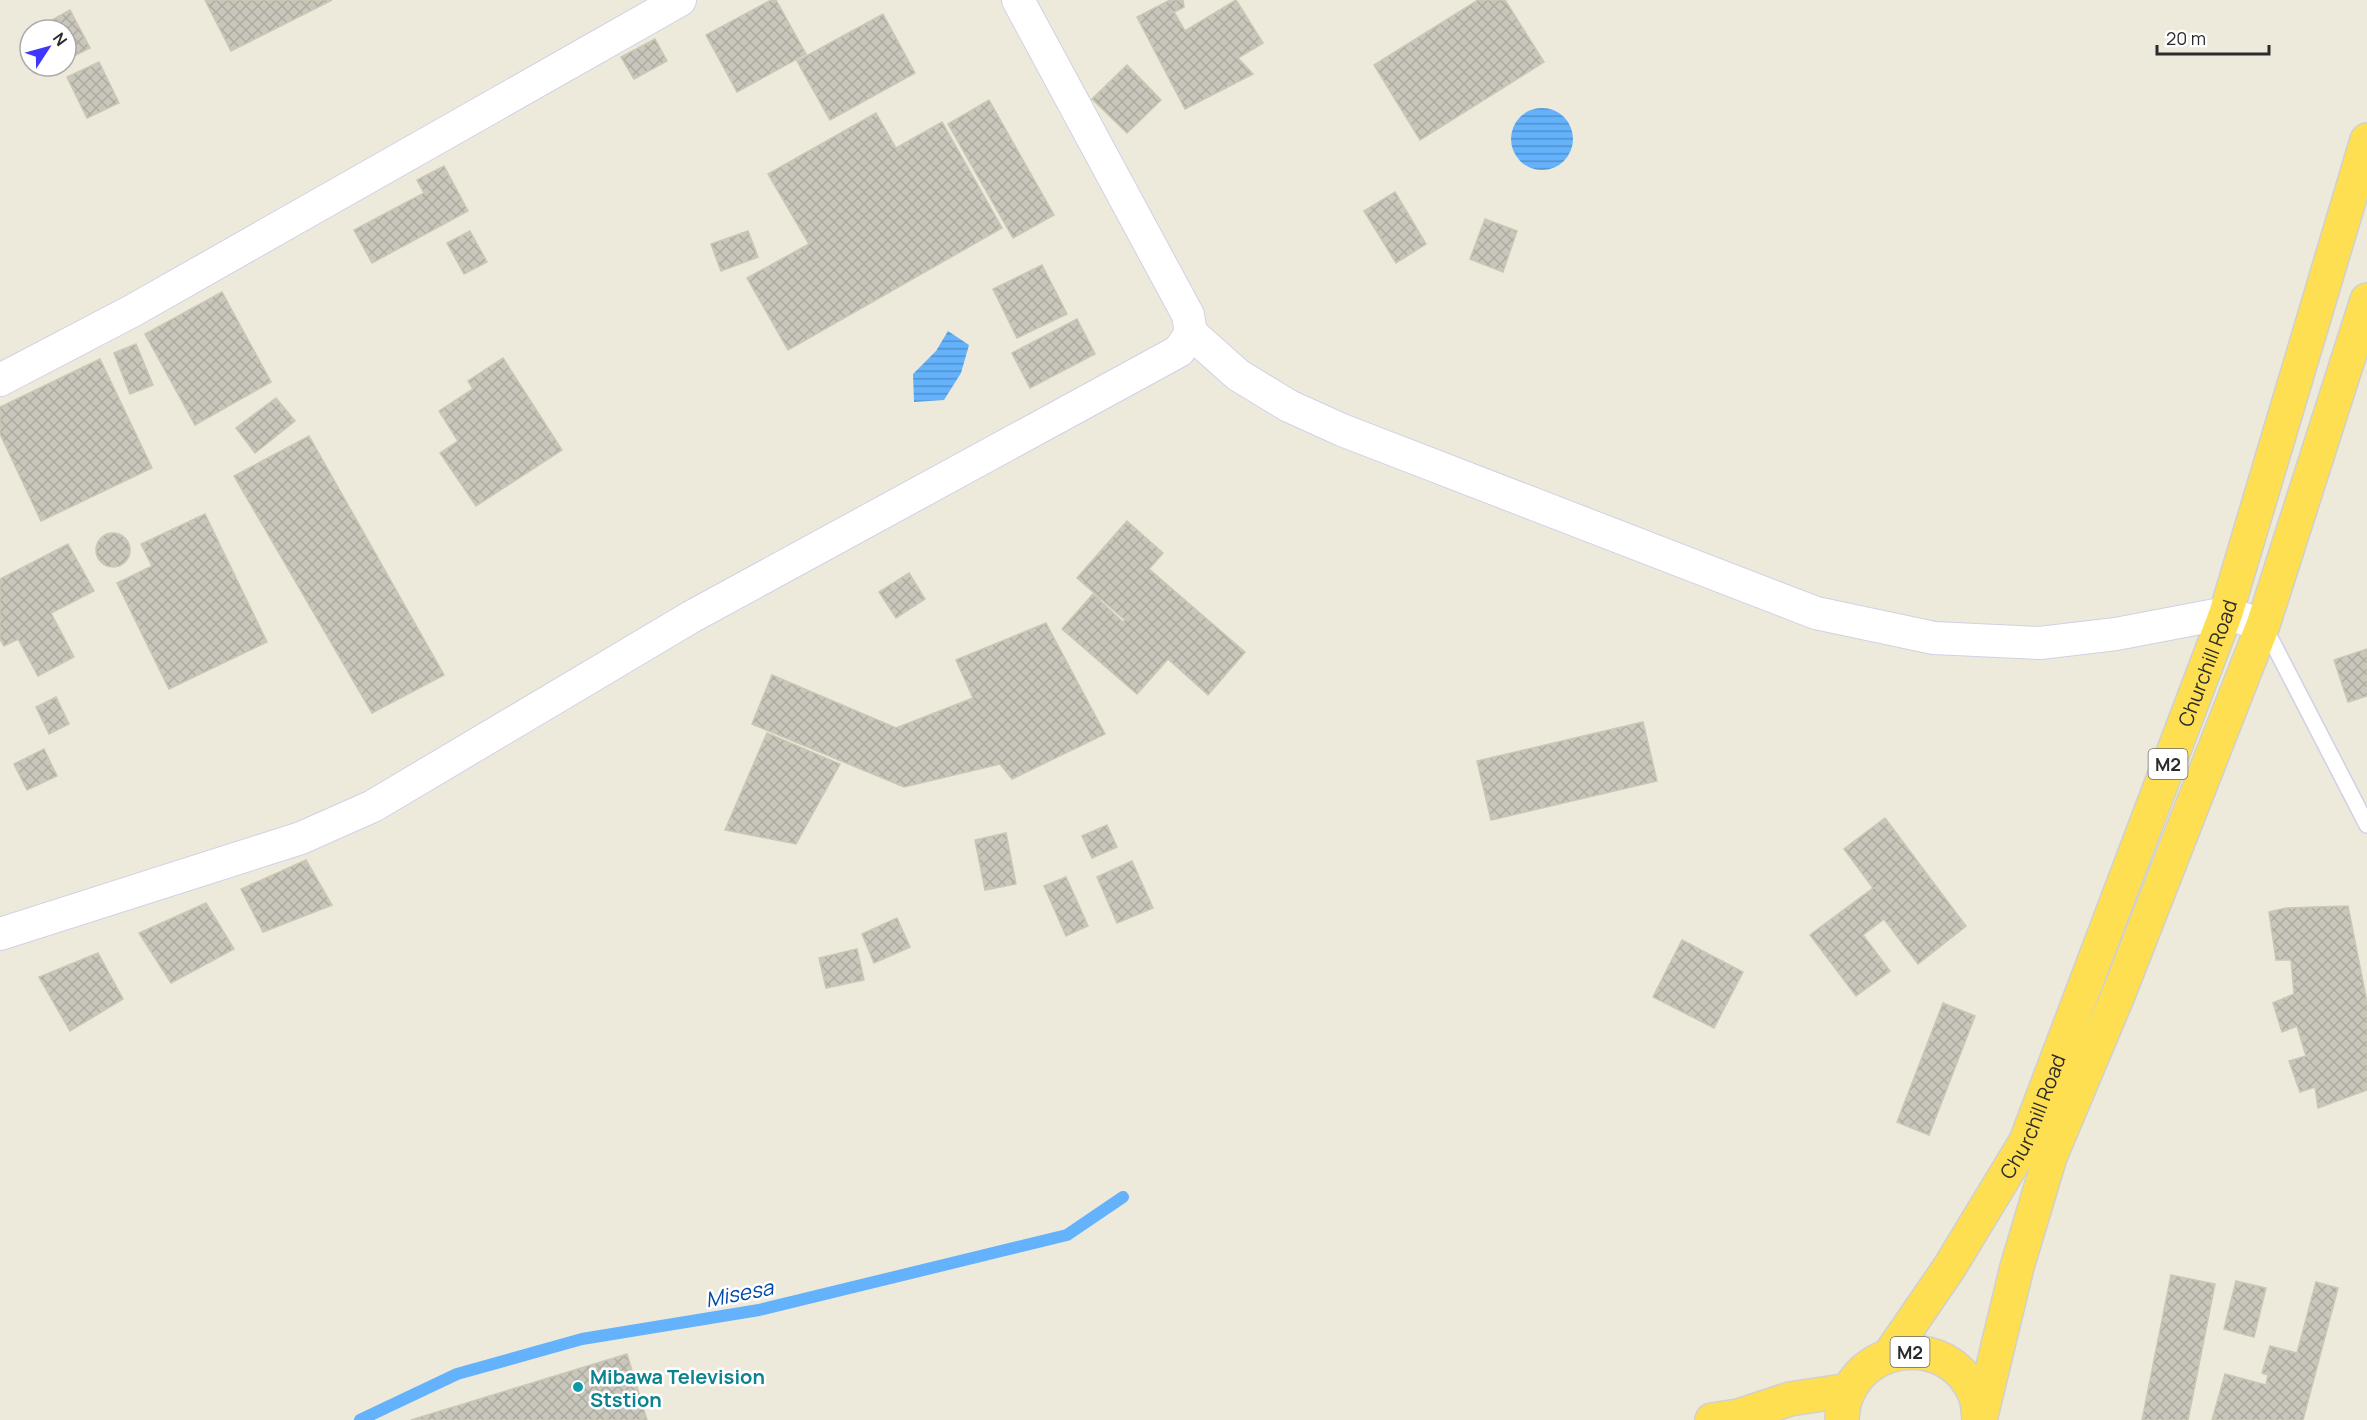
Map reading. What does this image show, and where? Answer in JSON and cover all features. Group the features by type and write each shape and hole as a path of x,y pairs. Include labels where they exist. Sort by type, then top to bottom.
{"highway":[{"name":"Churchill Road","path":"1890,1354 1949,1268 2026,1141 2226,613 2367,140"},
{"name":"Churchill Road","path":"1979,1420 2017,1267 2050,1157 2119,993 2263,624 2367,300"},
{"name":"M2","path":"1712,1420 1738,1416 1790,1399 1845,1405 1865,1367 1890,1354 1916,1351 1942,1359 1962,1375 1976,1398 1979,1420"}],"street":[{"path":"0,380 132,311 680,0"},
{"path":"1018,0 1188,315 1191,333 1238,375 1288,406 1342,430 1816,613 1934,638 2040,643 2116,634 2226,613 2263,624"},
{"path":"0,934 301,838 373,806 691,617 1179,351 1191,333"}],"lane":[{"path":"2263,624 2367,825"}],"water":[{"path":"1536,108 1548,108 1564,117 1571,127 1573,139 1571,151 1564,161 1548,170 1536,170 1525,165 1516,156 1511,145 1511,133 1516,122 1525,113"},
{"path":"948,331 969,345 961,373 944,400 914,402 913,374 936,351"}],"building":[{"path":"205,0 332,0 231,51"},
{"path":"771,0 776,0 806,54 737,92 706,35"},
{"path":"1170,0 1183,0 1184,7 1174,12 1185,31 1236,0 1263,43 1238,58 1253,74 1185,109 1137,17"},
{"path":"1478,0 1505,0 1544,62 1420,140 1374,65"},
{"path":"70,10 74,18 56,18"},
{"path":"883,14 915,73 830,120 797,61"},
{"path":"78,25 90,48 78,54"},
{"path":"655,39 667,61 634,79 621,57"},
{"path":"99,62 119,103 87,118 67,78 78,78 78,72"},
{"path":"1127,65 1161,100 1127,133 1092,99"},
{"path":"989,100 1054,215 1013,238 948,124"},
{"path":"876,113 896,148 942,122 1002,228 788,350 747,278 809,244 768,174"},
{"path":"444,166 468,211 372,263 354,230 424,193 417,180"},
{"path":"1395,192 1426,244 1396,263 1364,211"},
{"path":"1485,219 1517,231 1503,272 1470,259"},
{"path":"470,231 487,262 464,274 447,243"},
{"path":"748,231 758,257 721,271 711,244"},
{"path":"1042,265 1067,314 1017,338 993,289"},
{"path":"222,292 271,382 195,425 145,334"},
{"path":"1077,319 1095,354 1030,388 1012,353"},
{"path":"136,344 153,385 130,394 114,353"},
{"path":"503,358 562,450 476,506 440,453 458,441 439,411 473,389 468,381"},
{"path":"100,359 152,468 41,521 0,434 0,407"},
{"path":"276,398 295,421 255,453 236,428"},
{"path":"309,436 444,675 372,713 234,476"},
{"path":"205,514 267,642 169,689 117,583 152,566 141,544"},
{"path":"1127,521 1163,553 1149,569 1245,652 1208,695 1168,659 1137,694 1062,629 1093,594 1123,622 1125,620 1077,578"},
{"path":"113,533 125,538 130,550 125,562 113,567 101,562 96,550 101,538"},
{"path":"68,544 94,591 51,613 74,657 38,676 18,639 4,646 0,639 0,579"},
{"path":"909,573 925,599 896,618 879,592"},
{"path":"1046,623 1105,734 1012,779 1000,764 904,787 752,724 772,675 896,728 973,698 956,660"},
{"path":"2367,649 2367,696 2348,702 2334,660"},
{"path":"56,697 69,724 49,734 36,707"},
{"path":"1643,722 1657,781 1491,820 1477,761"},
{"path":"767,733 840,764 796,844 725,830"},
{"path":"44,749 57,776 27,790 14,764"},
{"path":"1885,818 1966,926 1918,964 1884,919 1863,935 1890,971 1856,996 1810,935 1873,888 1844,849"},
{"path":"1107,825 1117,847 1092,858 1082,836"},
{"path":"1006,833 1016,884 985,890 975,840"},
{"path":"306,860 332,905 263,932 241,889"},
{"path":"1132,861 1153,908 1117,923 1097,877"},
{"path":"1066,877 1088,926 1066,936 1044,886"},
{"path":"206,903 234,949 171,983 139,933"},
{"path":"2348,906 2367,1002 2367,1090 2318,1108 2315,1087 2300,1092 2289,1061 2306,1056 2297,1026 2282,1032 2273,1003 2294,994 2291,960 2276,960 2269,912 2286,908"},
{"path":"897,918 910,947 874,963 862,934"},
{"path":"1682,940 1743,972 1714,1028 1653,997"},
{"path":"857,949 864,980 826,988 819,958"},
{"path":"98,953 123,999 70,1031 39,977"},
{"path":"1943,1003 1975,1016 1929,1135 1897,1122"},
{"path":"2171,1275 2215,1284 2188,1420 2142,1420"},
{"path":"2236,1281 2266,1288 2254,1337 2224,1329"},
{"path":"2316,1282 2338,1288 2303,1420 2212,1420 2225,1374 2266,1385 2268,1375 2262,1373 2270,1346 2297,1353"},
{"name":"Mibawa Television Ststion","path":"627,1354 647,1420 411,1420"}],"waterway":[{"name":"Misesa","path":"360,1420 457,1374 582,1339 759,1310 1067,1235 1123,1197"}],"place":[{"name":"Mibawa Television Ststion","path":"578,1387"}]}
